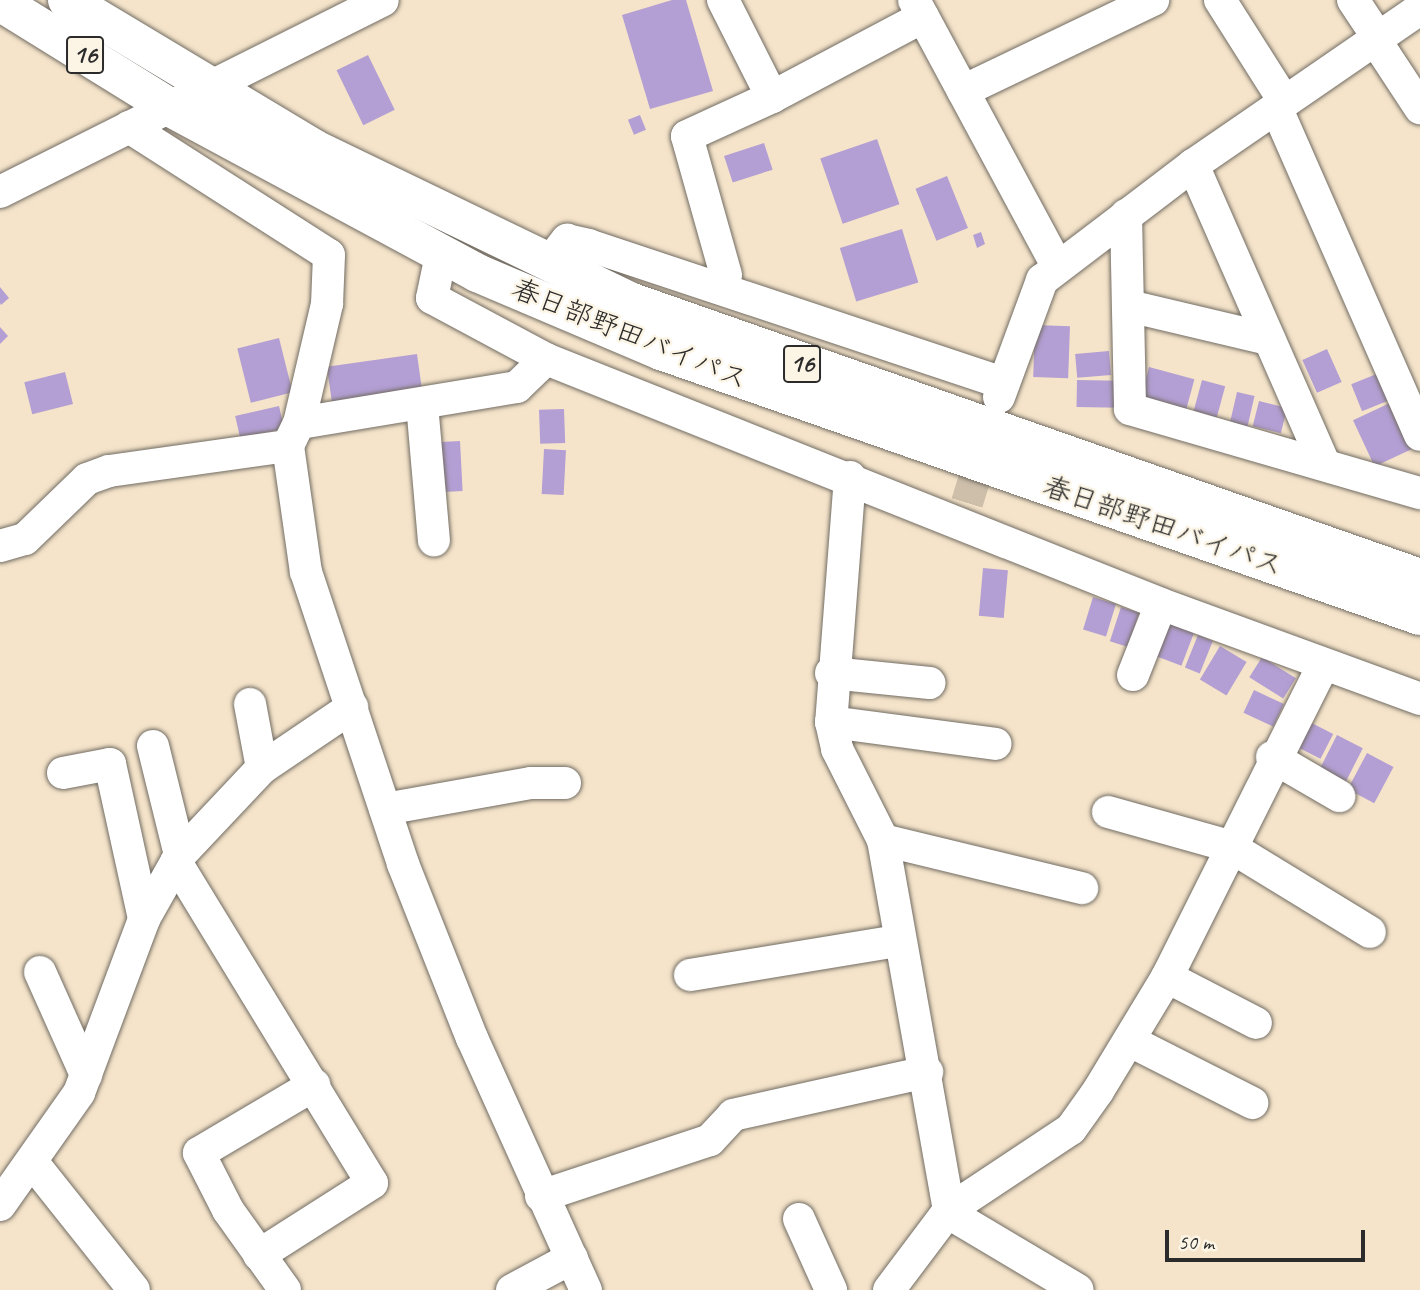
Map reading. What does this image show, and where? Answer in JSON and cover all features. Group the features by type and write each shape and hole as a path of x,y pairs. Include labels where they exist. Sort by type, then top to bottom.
{"highway":[{"name":"春日部野田バイパス","path":"67,0 315,149 557,252 720,336 1420,578"},
{"name":"春日部野田バイパス","path":"0,2 171,108 441,255 661,351 1420,616"}],"street":[{"path":"0,192 383,0"},
{"path":"723,0 772,97"},
{"path":"963,90 1153,0"},
{"path":"1220,0 1280,104 1420,435"},
{"path":"1353,0 1420,108"},
{"path":"726,275 687,136 772,97 918,9 1058,267"},
{"path":"557,252 1000,389 1042,280 1193,165 1375,37 1420,9"},
{"path":"129,127 329,255 327,304 293,435 306,572 385,809 443,966 541,1196 586,1290"},
{"path":"1193,165 1324,463"},
{"path":"1126,215 1130,409 1324,463 1420,493"},
{"path":"441,255 432,298 546,359 850,477 964,512 1161,604 1420,699"},
{"path":"1129,306 1269,339"},
{"path":"0,546 25,539 88,479 109,471 293,435 422,404 517,387 546,359"},
{"path":"422,404 434,540"},
{"path":"850,477 831,673 831,722 837,749 883,840 898,941 927,1072 948,1211"},
{"path":"1133,675 1161,604"},
{"path":"889,1290 948,1211 1071,1129 1132,1042 1167,977 1272,757 1323,665"},
{"path":"831,673 929,683"},
{"path":"250,704 262,768"},
{"path":"0,1205 33,1163 86,1075 144,919 178,858 262,768 352,707"},
{"path":"831,722 996,744"},
{"path":"153,746 178,858 372,1183 259,1255"},
{"path":"1272,757 1339,796"},
{"path":"63,773 110,765 144,919"},
{"path":"385,809 531,783 565,783"},
{"path":"1108,812 1229,846 1370,932"},
{"path":"883,840 1082,888"},
{"path":"690,975 898,941"},
{"path":"40,972 86,1075"},
{"path":"1167,977 1256,1023"},
{"path":"1132,1042 1252,1103"},
{"path":"541,1196 710,1140 733,1115 927,1072"},
{"path":"285,1290 259,1255 199,1153 314,1085"},
{"path":"33,1163 134,1290"},
{"path":"948,1211 1078,1290"},
{"path":"799,1219 831,1290"},
{"path":"512,1290 572,1258"}],"building":[{"path":"672,0 686,0 713,91 650,109 622,15"},
{"path":"368,55 395,110 363,125 337,70"},
{"path":"640,115 646,130 634,135 628,120"},
{"path":"877,139 899,204 843,224 820,159"},
{"path":"764,143 773,170 733,183 724,156"},
{"path":"947,176 968,228 936,241 915,189"},
{"path":"902,229 918,283 856,302 840,248"},
{"path":"981,232 985,244 977,248 973,235"},
{"path":"0,287 9,298 1,305 0,303"},
{"path":"1035,325 1070,326 1068,378 1033,377"},
{"path":"0,327 8,336 0,344"},
{"path":"279,338 293,392 251,403 237,348"},
{"path":"1327,349 1342,382 1317,393 1302,360"},
{"path":"1109,351 1111,375 1077,378 1075,354"},
{"path":"417,354 422,391 332,403 327,367"},
{"path":"1149,367 1194,379 1186,409 1141,397"},
{"path":"65,372 73,404 32,414 24,382"},
{"path":"1379,373 1390,400 1362,411 1351,384"},
{"path":"1077,380 1120,381 1120,408 1077,407"},
{"path":"1202,380 1225,386 1216,419 1193,413"},
{"path":"1237,392 1255,396 1248,426 1230,422"},
{"path":"1259,401 1287,408 1281,433 1253,426"},
{"path":"1392,402 1414,448 1375,466 1353,420"},
{"path":"279,406 284,428 240,439 235,416"},
{"path":"564,409 565,443 540,444 539,410"},
{"path":"460,441 463,491 435,492 432,442"},
{"path":"544,449 566,450 564,495 542,494"},
{"path":"983,568 1008,570 1004,618 979,616"},
{"path":"1093,597 1116,604 1106,637 1083,630"},
{"path":"1121,607 1139,613 1128,647 1110,641"},
{"path":"1165,622 1194,633 1181,666 1152,655"},
{"path":"1198,635 1213,641 1200,673 1185,667"},
{"path":"1220,646 1247,662 1226,695 1200,679"},
{"path":"1262,657 1296,678 1283,699 1249,677"},
{"path":"1254,690 1284,704 1273,727 1243,713"},
{"path":"1302,718 1333,734 1320,759 1289,743"},
{"path":"1337,735 1363,748 1346,781 1320,768"},
{"path":"1367,753 1393,767 1374,803 1348,789"}],"tunnel":[{"path":"967,503 986,441"}]}
